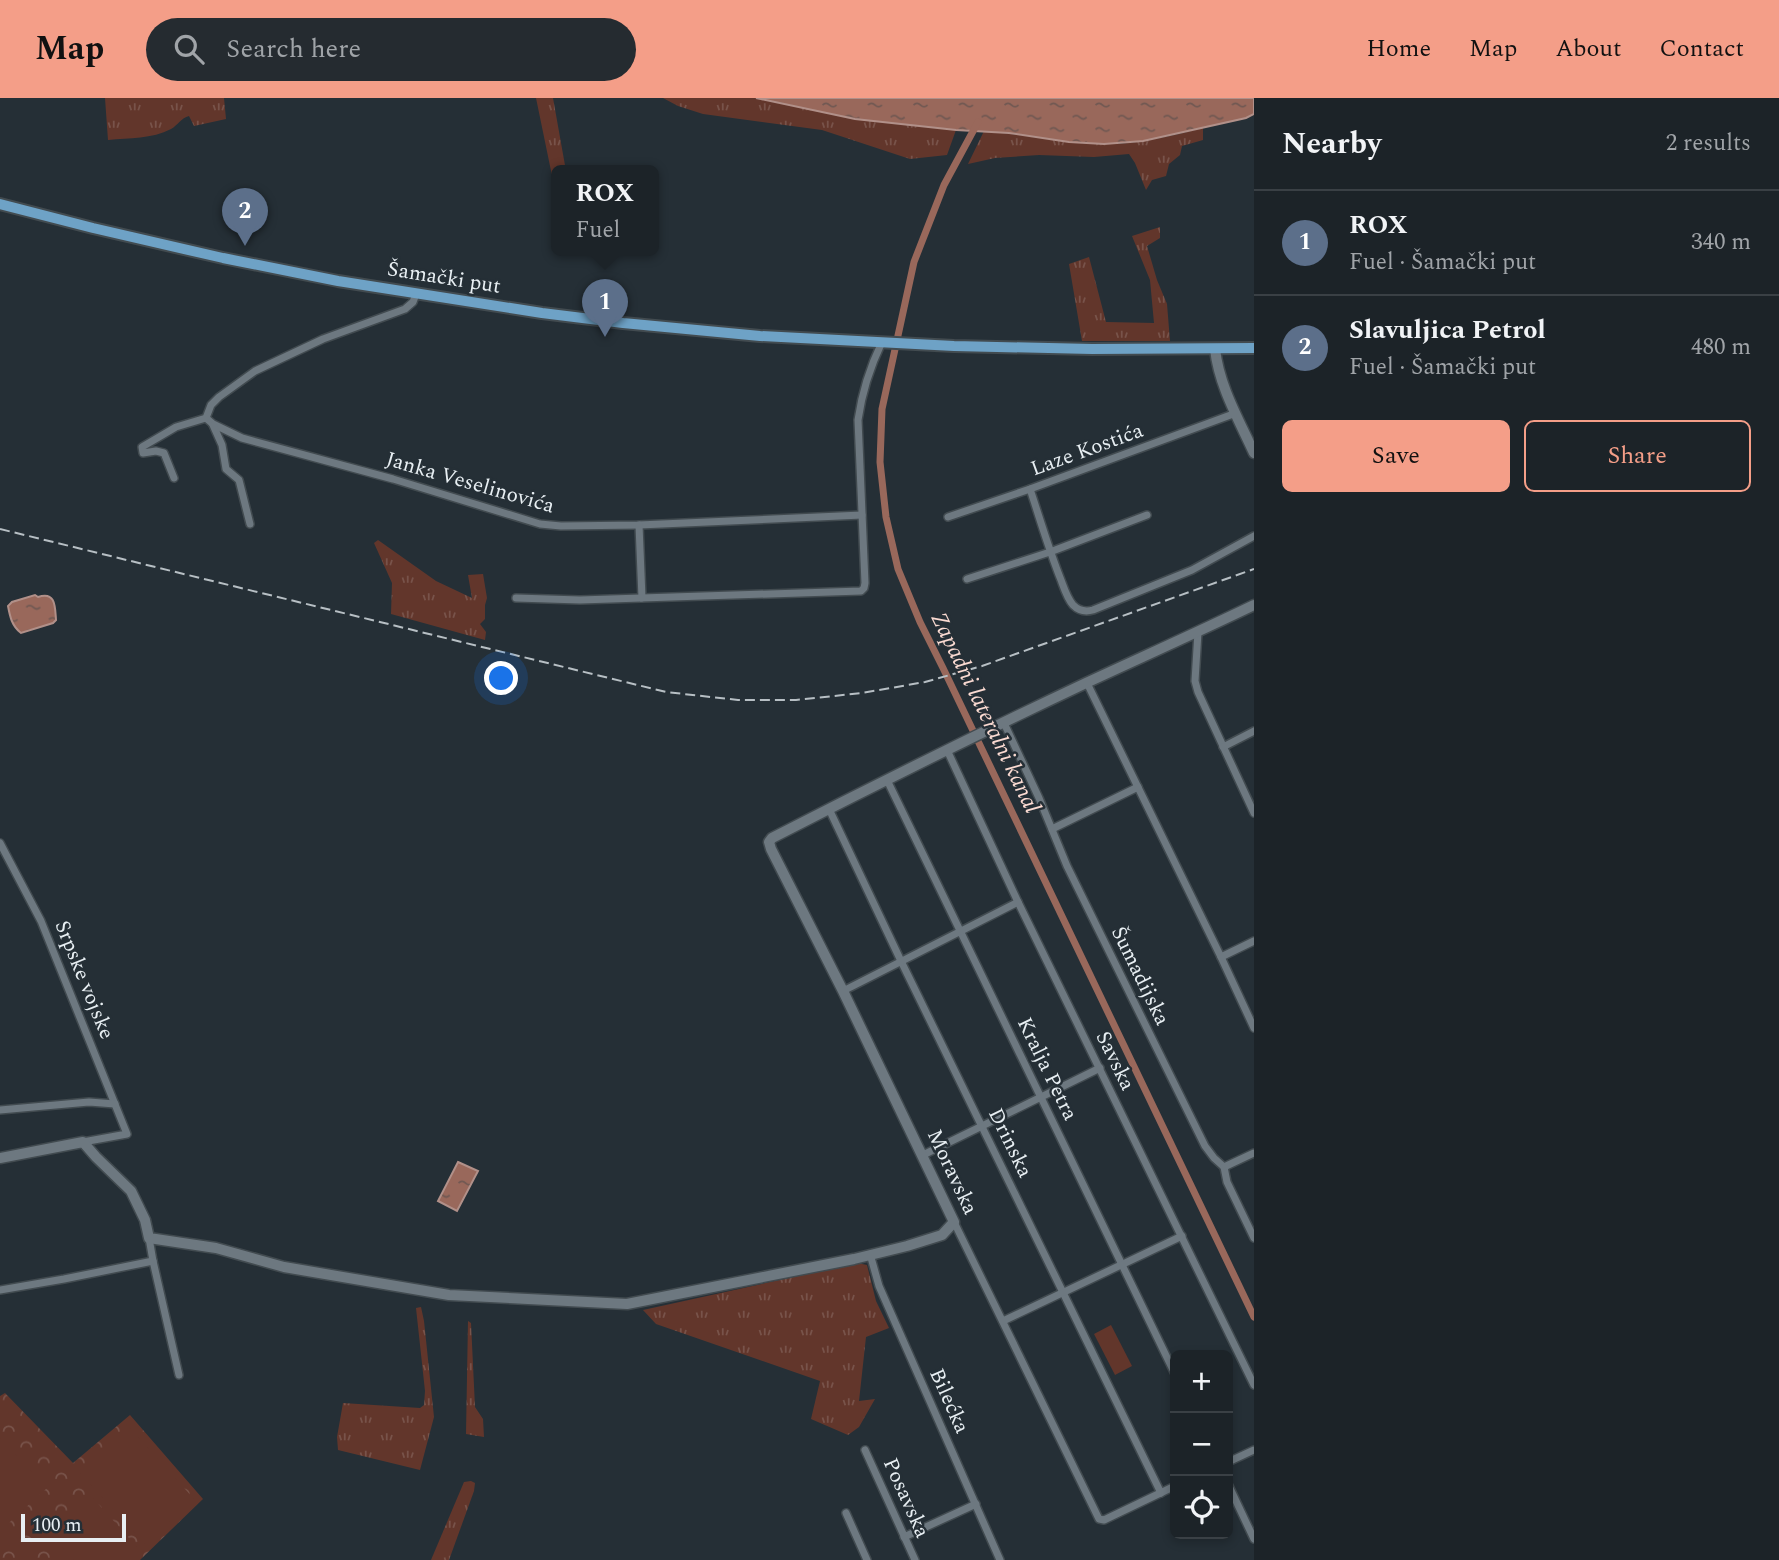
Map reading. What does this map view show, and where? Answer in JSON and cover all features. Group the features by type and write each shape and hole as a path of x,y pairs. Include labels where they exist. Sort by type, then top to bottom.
{"main road":[{"name":"Šamački put","path":"0,204 223,258 338,281 542,313 760,335 904,344 1092,349 1254,348"}],"street":[{"path":"174,478 164,453 143,453 142,447 176,427 206,418 211,405 219,397 255,372 323,339 405,309 413,302 416,294"},
{"path":"516,598 580,600 861,591 865,583 860,406 871,364 886,342"},
{"path":"1215,349 1219,370 1254,453"},
{"name":"Laze Kostića","path":"948,517 1236,413"},
{"name":"Janka Veselinovića","path":"206,418 242,438 540,524 639,524 862,515"},
{"path":"213,424 222,445 226,469 239,480 250,524"},
{"path":"1030,489 1069,600 1075,607 1088,611 1192,570 1254,536"},
{"path":"967,579 1050,552 1147,515"},
{"path":"639,524 642,598"},
{"path":"829,809 1087,682 1254,605"},
{"path":"1198,632 1195,681 1198,692 1254,813"},
{"path":"1087,682 1254,1028"},
{"name":"Šumadijska","path":"1004,723 1067,866 1205,1146 1224,1167 1227,1182 1254,1238"},
{"path":"1223,747 1254,731"},
{"name":"Savska","path":"947,750 1018,902 1254,1385"},
{"name":"Kralja Petra","path":"887,780 1170,1364"},
{"path":"1052,829 1138,787"},
{"name":"Moravska","path":"829,809 772,838 769,842 771,849 1097,1515 1104,1520 1161,1493"},
{"name":"Drinska","path":"829,809 1161,1493"},
{"name":"Srpske vojske","path":"0,844 41,921 127,1135 83,1142"},
{"path":"842,991 1018,902"},
{"path":"1222,957 1254,942"},
{"path":"923,1155 1100,1068"},
{"path":"0,1110 89,1102 116,1104"},
{"path":"0,1158 83,1142 131,1191 145,1220 179,1375"},
{"path":"1224,1167 1254,1153"},
{"path":"149,1238 216,1248 284,1267 449,1296 626,1304 870,1254 934,1238 954,1222"},
{"path":"1003,1321 1182,1236"},
{"name":"Bilećka","path":"870,1254 879,1286 1000,1560"},
{"path":"0,1290 153,1261"},
{"name":"Posavska","path":"865,1450 915,1560"},
{"path":"1233,1460 1254,1450"},
{"path":"1161,1493 1170,1488"},
{"path":"1233,1495 1254,1539"},
{"path":"904,1537 976,1504"},
{"path":"846,1513 867,1560"}],"green space":[{"path":"105,98 224,98 226,119 194,126 189,116 171,129 156,135 108,140"},
{"path":"536,98 553,98 565,165 551,165 551,171"},
{"path":"663,98 756,98 855,119 956,130 947,155 910,159 822,130 703,114"},
{"path":"1203,128 1203,140 1182,146 1180,155 1169,164 1166,176 1152,180 1146,190 1129,154 1094,157 1039,155 995,158 968,164 984,131 1076,143 1119,144 1167,137"},
{"path":"1160,227 1160,238 1147,246 1167,304 1170,341 1082,341 1069,264 1089,257 1106,322 1154,323 1150,280 1132,236"},
{"path":"378,540 436,581 472,598 468,575 483,574 487,598 485,619 480,624 486,632 485,640 391,614 392,583 374,543"},
{"path":"857,1263 867,1265 876,1301 889,1328 866,1337 859,1401 875,1399 859,1427 848,1435 811,1419 820,1381 656,1324 643,1310"},
{"path":"421,1307 434,1417 420,1470 338,1450 337,1437 343,1403 420,1408 424,1405 425,1391 416,1308"},
{"path":"468,1321 471,1323 475,1407 483,1419 484,1437 466,1434"},
{"path":"1111,1325 1132,1366 1115,1375 1094,1334"},
{"path":"5,1393 73,1463 130,1415 203,1499 140,1560 0,1560 0,1396"},
{"path":"130,1428 194,1499 145,1544 80,1473"},
{"path":"0,1438 47,1488 0,1531"},
{"path":"464,1482 475,1483 474,1491 449,1560 431,1560"},
{"path":"93,1498 137,1547 123,1560 74,1560 52,1536"}],"water":[{"path":"756,98 1254,98 1254,114 1143,141 1104,144 855,119"},
{"path":"35,595 51,598 55,605 56,620 21,633 12,621 8,606 12,602"},
{"path":"458,1162 478,1171 457,1211 438,1201"}],"waterway":[{"name":"Zapadni lateralni kanal","path":"978,122 944,185 914,262 882,409 880,462 886,517 898,569 920,622 1254,1317"}],"railway":[{"path":"0,529 666,692 738,700 796,700 862,693 925,682 982,666 1254,569"}],"place":[{"name":"Slavuljica Petrol","path":"245,246"},
{"name":"ROX","path":"605,337"}]}
